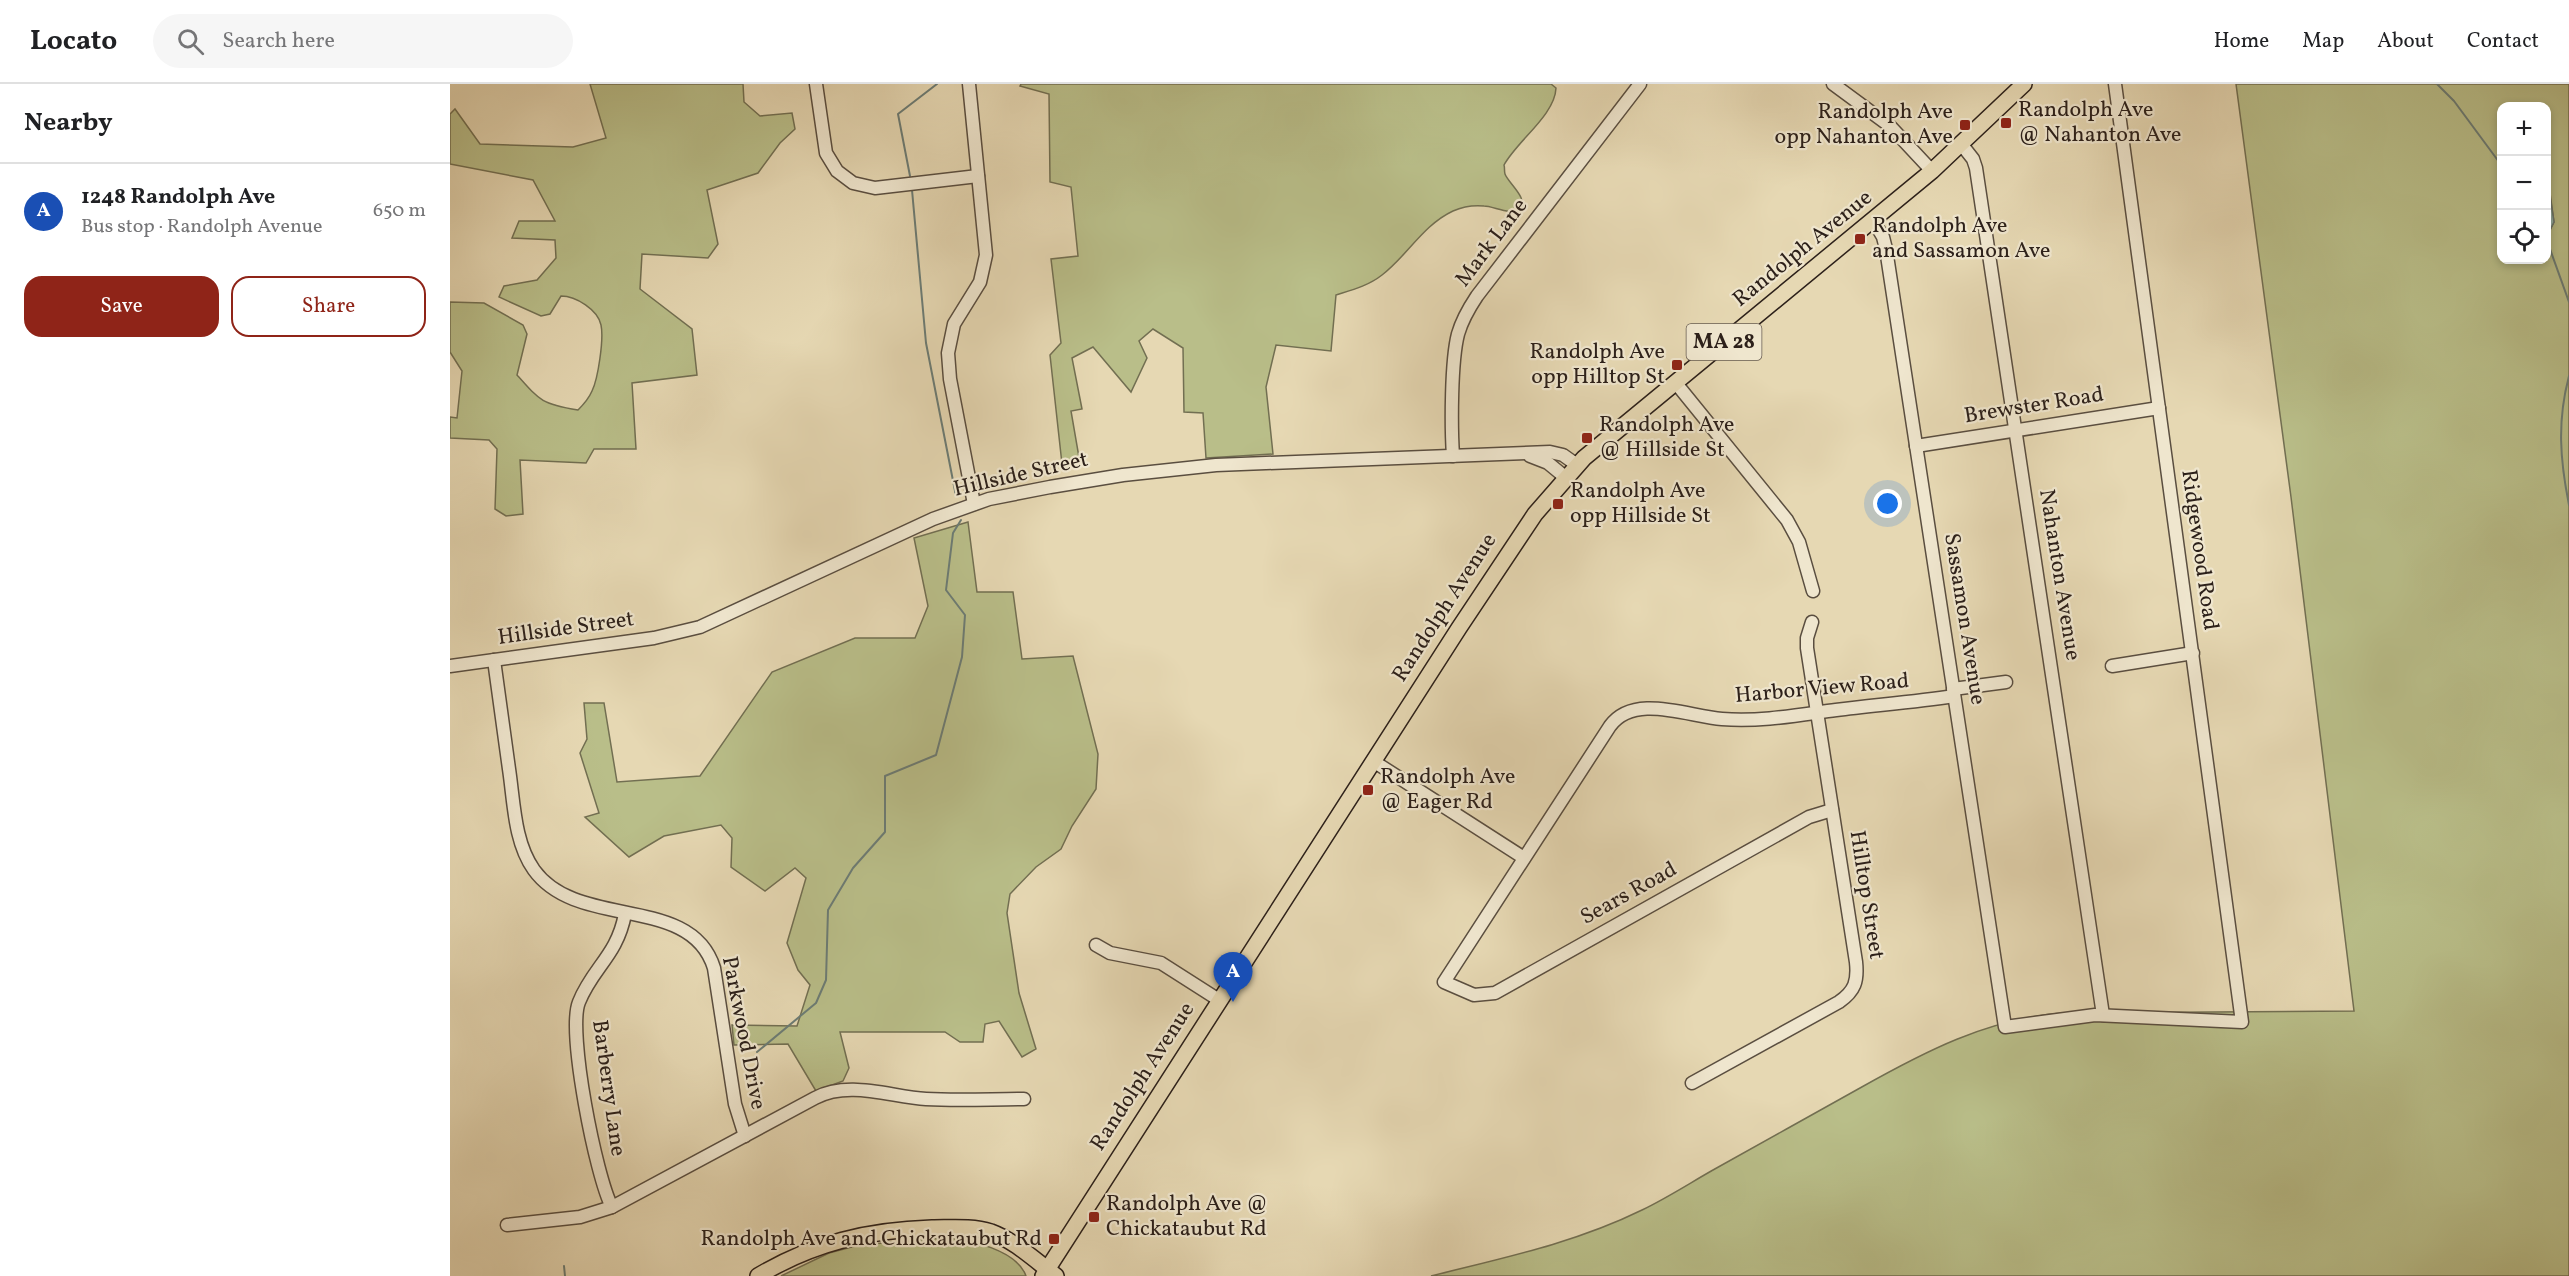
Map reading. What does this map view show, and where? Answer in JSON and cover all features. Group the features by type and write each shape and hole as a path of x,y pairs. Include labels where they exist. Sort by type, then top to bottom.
{"main road":[{"name":"Randolph Avenue","path":"1049,1274 1220,1000 1516,540 1565,477 1675,382 1932,171 2024,84"},
{"path":"758,1276 795,1256 844,1238 882,1231 945,1228 972,1228 994,1233 1049,1274"}],"street":[{"path":"816,84 826,153 837,171 853,183 875,188 978,176"},
{"path":"969,84 985,262 976,289 954,324 948,353 950,379 974,504"},
{"name":"Mark Lane","path":"1453,456 1456,344 1465,316 1477,296 1640,84"},
{"path":"1833,84 1890,126 1932,171"},
{"name":"Ridgewood Road","path":"2103,1015 2242,1022 2115,84"},
{"name":"Nahanton Avenue","path":"1962,145 1971,156 1976,168 2103,1015"},
{"name":"Sassamon Avenue","path":"1873,220 1885,242 2005,1027 2103,1015"},
{"path":"1675,382 1787,520 1799,542 1813,591"},
{"name":"Brewster Road","path":"1916,446 2158,408"},
{"name":"Hillside Street","path":"1520,453 1543,461 1565,477"},
{"name":"Hillside Street","path":"450,666 654,638 700,627 912,528 974,504 1110,477 1206,466 1520,453 1557,453 1577,465"},
{"name":"Hilltop Street","path":"1692,1083 1839,1002 1855,987 1856,962 1807,643 1812,622"},
{"path":"2112,666 2193,653"},
{"name":"Parkwood Drive","path":"494,660 518,826 530,863 545,882 564,896 586,905 676,926 694,938 708,955 716,976 737,1112 746,1137"},
{"name":"Harbor View Road","path":"1444,982 1610,726 1625,712 1647,708 1710,718 1750,720 1817,713 2006,682"},
{"path":"1373,761 1524,858"},
{"name":"Sears Road","path":"1444,982 1474,995 1500,991 1809,817 1832,810"},
{"name":"Barberry Lane","path":"612,1207 601,1180 587,1116 575,1022 580,998 614,948 625,914"},
{"path":"1096,945 1110,953 1161,963 1220,1000"},
{"path":"507,1226 580,1217 612,1207 815,1098 833,1091 858,1090 932,1100 1024,1099"}],"green space":[{"path":"590,84 743,84 744,102 760,116 792,113 795,129 780,143 758,173 707,190 718,244 708,258 642,254 640,289 692,329 697,375 632,383 636,449 594,449 586,463 520,460 523,514 506,516 495,509 497,449 489,440 450,438 450,417 457,418 462,371 450,352 450,302 484,303 523,325 527,334 517,375 537,396 557,406 578,410 591,394 596,378 602,331 596,314 573,298 561,296 550,314 541,316 499,297 504,286 537,280 556,258 555,240 512,238 519,221 555,221 533,180 450,164 450,114 455,109 480,144 573,147 606,138"},
{"path":"1021,84 1551,84 1556,88 1554,98 1543,118 1504,165 1507,178 1522,201 1519,209 1512,211 1476,206 1453,211 1424,232 1377,279 1336,295 1331,351 1276,345 1266,387 1273,454 1206,458 1203,413 1184,412 1183,348 1153,329 1139,341 1147,358 1131,392 1093,347 1072,358 1082,409 1071,411 1080,463 1062,464 1050,355 1061,343 1051,259 1078,256 1071,187 1050,182 1049,94 1020,86"},
{"path":"2236,84 2569,84 2569,1276 1431,1276 1538,1249 1617,1222 1660,1201 1908,1062 1957,1039 2008,1022 2062,1013 2354,1011 2291,497"},
{"path":"968,522 977,592 1013,592 1022,659 1073,656 1098,754 1096,789 1072,826 1061,849 1036,867 1010,894 1007,913 1019,993 1036,1049 1022,1057 999,1021 985,1024 983,1042 960,1042 945,1032 840,1032 849,1068 843,1081 816,1091 788,1044 734,1045 732,1025 797,1026 810,985 798,970 787,943 806,878 795,868 765,891 731,867 732,838 721,825 664,836 629,857 585,817 599,813 580,753 587,739 584,703 604,703 617,782 700,776 772,672 855,638 915,638 928,606 914,538"},
{"path":"944,1238 979,1244 1003,1253 1021,1267 1026,1276 781,1276 829,1253 859,1245"}],"water":[{"path":"2551,203 2554,222 2551,228"}],"waterway":[{"path":"910,176 898,114 937,84"},
{"path":"2437,84 2454,101 2497,159"},
{"path":"912,190 926,343 956,496"},
{"path":"2551,252 2569,302"},
{"path":"2569,376 2561,425 2569,505"},
{"path":"757,1052 816,1003 826,980 828,910 853,868 885,832 885,776 936,755 962,657 965,615 946,590 953,533 961,520"},
{"path":"564,1266 565,1276"}],"place":[{"name":"Randolph Ave @ Nahanton Ave","path":"2006,123"},
{"name":"Randolph Ave opp Nahanton Ave","path":"1965,125"},
{"name":"Randolph Ave and Sassamon Ave","path":"1860,239"},
{"name":"Randolph Ave opp Hilltop St","path":"1677,365"},
{"name":"Randolph Ave @ Hillside St","path":"1587,438"},
{"name":"Randolph Ave opp Hillside St","path":"1558,504"},
{"name":"Randolph Ave @ Eager Rd","path":"1368,790"},
{"name":"1248 Randolph Ave","path":"1233,1002"},
{"name":"Randolph Ave @ Chickataubut Rd","path":"1094,1217"},
{"name":"Randolph Ave and Chickataubut Rd","path":"1054,1239"}]}
